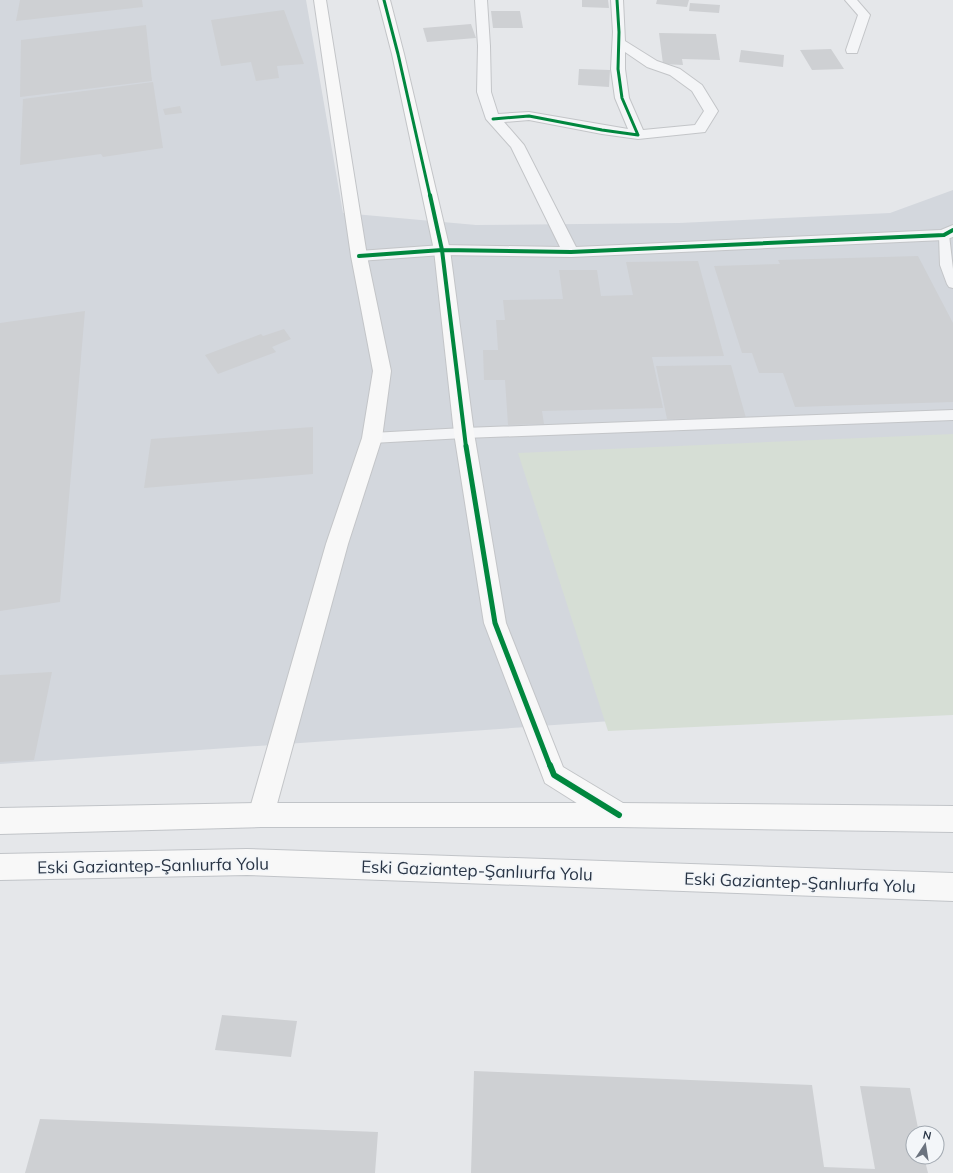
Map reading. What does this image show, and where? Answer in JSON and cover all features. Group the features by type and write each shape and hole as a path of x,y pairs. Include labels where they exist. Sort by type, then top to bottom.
{"street":[{"path":"261,815 337,544 372,438 382,371 359,256 320,0"},
{"path":"384,0 398,54 442,250 464,434 495,623 554,775 619,815"},
{"path":"481,0 484,46 484,92 493,120 517,145 571,252"},
{"path":"617,0 619,43 618,69 622,98 638,135"},
{"path":"851,0 864,15 852,50"},
{"path":"493,120 529,116 602,130 638,135 700,128 711,112 698,88 675,72 652,64 619,43"},
{"path":"359,256 442,250 571,252 948,232"},
{"path":"0,821 261,815 619,815 953,819"},
{"name":"Eski Gaziantep-Şanlıurfa Yolu","path":"0,867 247,862 953,887"}],"lane":[{"path":"948,232 946,266 953,284"},
{"path":"372,438 953,415"}],"shaded area":[{"path":"0,0 306,0 343,213 476,225 679,223 890,213 953,190 953,697 0,764"},
{"path":"953,434 953,715 608,731 518,453"}],"building":[{"path":"20,0 142,0 143,7 16,21"},
{"path":"582,0 608,0 609,8 582,7"},
{"path":"657,0 689,0 687,7 656,4"},
{"path":"690,3 720,5 719,13 689,11"},
{"path":"284,10 304,64 277,66 279,78 256,81 251,62 221,66 211,20"},
{"path":"491,11 520,11 523,28 493,28"},
{"path":"471,24 476,38 427,42 423,28"},
{"path":"146,25 152,81 20,97 21,40"},
{"path":"659,33 716,34 720,60 682,59 683,65 663,64"},
{"path":"831,49 844,69 812,70 800,50"},
{"path":"741,50 784,55 783,67 739,62"},
{"path":"579,69 610,70 609,87 578,85"},
{"path":"153,82 163,148 103,157 101,154 20,165 23,99"},
{"path":"180,106 182,113 165,115 163,109"},
{"path":"918,256 953,323 953,402 795,407 783,373 759,373 752,353 742,353 714,266 780,264 778,260"},
{"path":"698,261 724,356 652,357 663,408 542,411 544,424 508,425 505,380 484,380 483,350 498,350 496,320 505,320 503,300 563,299 559,270 597,270 601,296 633,295 626,262"},
{"path":"85,311 60,602 0,611 0,323"},
{"path":"284,329 291,339 272,347 276,352 218,374 205,355 261,334 263,336"},
{"path":"731,365 746,418 667,419 656,366"},
{"path":"313,427 313,474 144,488 151,439"},
{"path":"52,672 34,760 0,762 0,675"},
{"path":"222,1015 297,1021 291,1057 215,1050"},
{"path":"474,1071 812,1085 824,1167 875,1169 860,1086 910,1088 917,1125 905,1125 905,1165 926,1165 928,1173 471,1173"},
{"path":"40,1119 378,1132 375,1173 25,1173"}],"cycle path":[{"path":"384,0 398,54 442,250 464,433 495,623 554,775 619,815"},
{"path":"493,119 529,116 602,130 638,135 622,98 618,69 619,32 617,0"},
{"path":"359,256 442,250 571,252 944,235 953,230"}]}
